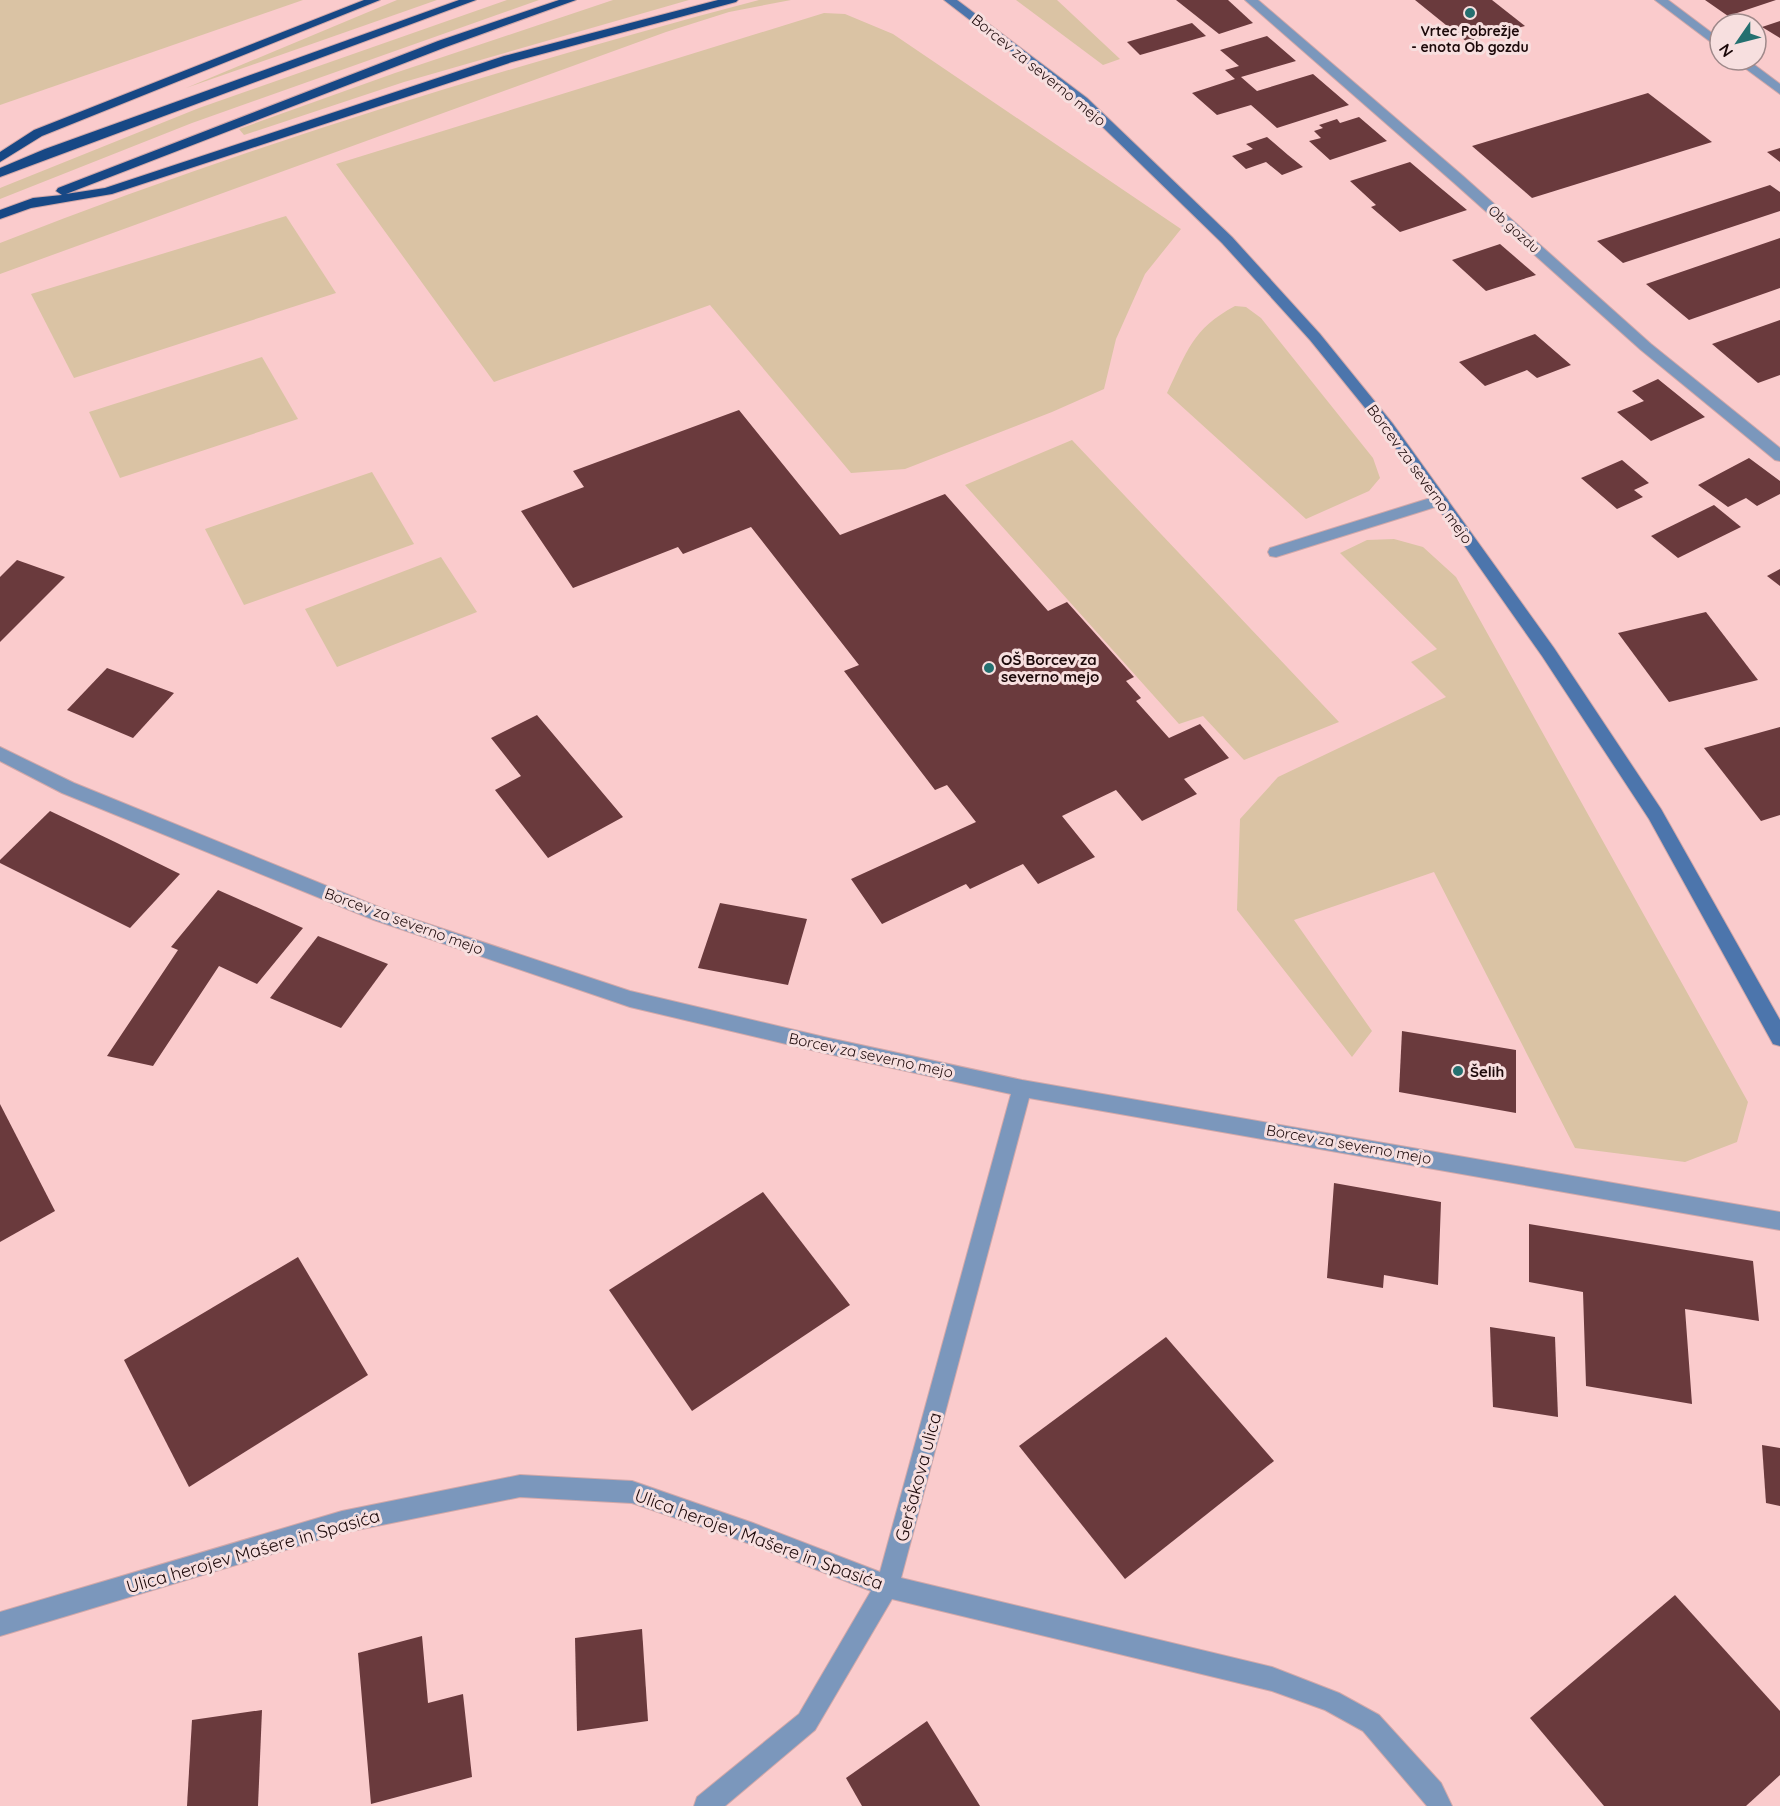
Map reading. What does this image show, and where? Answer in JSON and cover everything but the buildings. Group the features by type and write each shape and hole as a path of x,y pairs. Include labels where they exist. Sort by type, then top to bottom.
{"highway":[{"path":"0,158 38,133 374,0"},
{"path":"0,172 470,0"},
{"path":"0,215 442,44 570,0"},
{"path":"26,205 107,191 508,59 732,0"}],"street":[{"name":"Borcev za severno mejo","path":"950,0 1083,101 1227,240 1315,337 1388,427 1548,652 1655,814 1780,1038"},
{"name":"Ob gozdu","path":"1251,0 1458,179 1646,347 1780,456"},
{"path":"1662,0 1708,36"},
{"path":"1756,72 1780,90"},
{"path":"1276,552 1440,500"},
{"name":"Borcev za severno mejo","path":"0,753 68,788 380,915 630,999 824,1045 1022,1088 1780,1221"},
{"name":"Geršakova ulica","path":"706,1806 807,1722 887,1586 1022,1088"},
{"name":"Ulica herojev Mašere in Spasića","path":"0,1624 342,1522 520,1486 632,1492 753,1533 887,1586 1272,1679 1331,1701 1371,1723 1432,1792 1440,1806"}],"shaded area":[{"path":"0,0 303,0 0,105"},
{"path":"397,0 437,0 186,88"},
{"path":"507,0 539,0 192,123 0,199 0,188 199,108"},
{"path":"613,0 689,0 404,82 244,135 239,129 395,73"},
{"path":"759,0 791,0 729,12 666,32 0,274 0,243 93,207 281,141 471,81"},
{"path":"1016,0 1057,0 1120,59 1103,65"},
{"path":"824,13 845,14 893,34 1181,229 1145,274 1116,339 1104,389 1052,412 905,469 851,473 710,305 494,382 336,164"},
{"path":"286,216 336,293 74,378 31,294"},
{"path":"1235,306 1246,307 1261,318 1373,458 1380,478 1369,491 1306,519 1167,393 1192,343 1209,324"},
{"path":"262,357 298,419 120,478 89,412"},
{"path":"1072,440 1339,722 1244,760 1203,716 1179,724 965,485"},
{"path":"372,472 414,544 244,605 205,529"},
{"path":"1394,539 1423,547 1456,577 1748,1102 1737,1142 1685,1162 1575,1148 1434,872 1294,920 1372,1031 1352,1057 1237,910 1240,819 1278,777 1446,697 1411,662 1437,649 1340,553 1367,540"},
{"path":"441,557 477,612 337,667 305,609"}],"place":[{"name":"Vrtec Pobrežje - enota Ob gozdu","path":"1470,13"},
{"name":"OŠ Borcev za severno mejo","path":"989,668"},
{"name":"Šelih","path":"1458,1071"}]}
